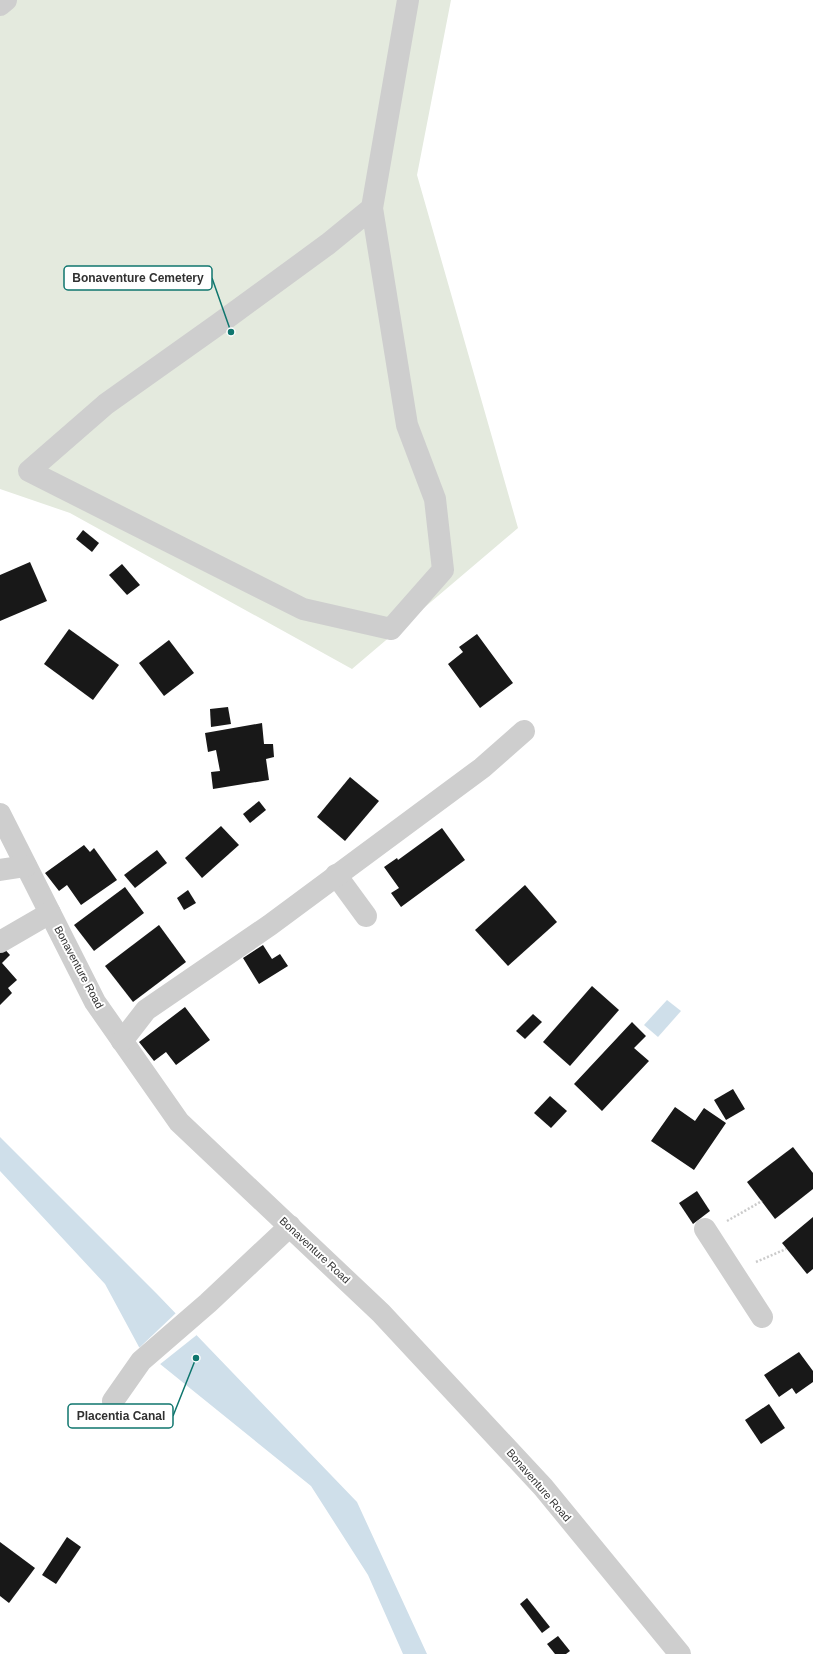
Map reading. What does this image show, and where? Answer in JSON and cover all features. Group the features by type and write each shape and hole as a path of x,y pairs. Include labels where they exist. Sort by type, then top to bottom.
{"street":[{"path":"0,4 6,0"},
{"path":"372,208 328,244 106,404 30,472 303,609 391,629 443,570 435,499 406,425 372,208 408,0"},
{"path":"122,1041 146,1010 251,938 482,768 524,731"},
{"name":"Bonaventure Road","path":"0,814 95,1002 179,1122 381,1313 543,1487 680,1654"},
{"path":"0,870 26,866"},
{"path":"336,875 366,916"},
{"path":"0,942 50,913"},
{"path":"113,1401 141,1361 208,1303 290,1226"},
{"path":"706,1231 762,1317"}],"path":[{"path":"706,1231 762,1201"},
{"path":"733,1271 786,1249"}],"shaded area":[{"path":"0,0 451,0 417,175 518,528 352,669 70,513 0,489"},
{"path":"667,1000 681,1011 658,1037 644,1025"},
{"path":"0,1137 157,1294 357,1502 427,1654 403,1654 368,1575 311,1486 139,1347 105,1284 0,1171"}],"pier":[{"path":"177,1312 198,1334 159,1365 138,1349"}],"building":[{"path":"83,530 99,543 92,552 76,539"},
{"path":"30,562 47,601 0,621 0,575"},
{"path":"122,564 140,585 127,595 109,575"},
{"path":"69,629 119,665 93,700 44,664"},
{"path":"477,634 513,683 480,708 448,664 463,652 459,647"},
{"path":"169,640 194,673 164,696 139,663"},
{"path":"228,707 231,724 211,727 210,709"},
{"path":"262,723 264,744 273,744 274,757 266,759 269,780 213,789 211,772 220,771 216,750 208,752 205,733"},
{"path":"350,777 379,801 345,841 317,817"},
{"path":"259,801 266,810 250,823 243,814"},
{"path":"221,826 239,845 202,878 185,858"},
{"path":"442,828 465,860 401,907 391,893 399,888 384,867 397,858 398,860"},
{"path":"84,845 90,852 94,848 117,880 81,905 67,885 59,891 45,873"},
{"path":"157,850 167,863 135,888 124,875"},
{"path":"525,885 557,922 508,966 475,930"},
{"path":"125,887 144,913 94,951 74,925"},
{"path":"188,890 196,903 184,910 177,898"},
{"path":"159,925 186,962 133,1002 105,966"},
{"path":"0,944 10,955 2,963 17,980 8,988 12,993 0,1005"},
{"path":"263,945 272,959 280,954 288,966 259,984 243,958"},
{"path":"592,986 619,1010 570,1066 543,1042"},
{"path":"185,1007 210,1040 176,1065 166,1052 154,1061 139,1042"},
{"path":"533,1014 542,1022 525,1039 516,1031"},
{"path":"632,1022 646,1036 634,1048 649,1061 602,1111 574,1084"},
{"path":"733,1089 745,1109 726,1120 714,1100"},
{"path":"550,1096 567,1111 551,1128 534,1113"},
{"path":"675,1107 695,1121 704,1108 726,1123 694,1170 651,1141"},
{"path":"793,1147 813,1173 813,1189 775,1219 747,1182"},
{"path":"697,1191 710,1211 693,1224 679,1203"},
{"path":"813,1217 813,1269 807,1274 782,1243"},
{"path":"799,1352 813,1371 813,1382 796,1394 792,1388 779,1397 764,1375"},
{"path":"769,1404 785,1428 761,1444 745,1420"},
{"path":"67,1537 81,1547 56,1584 42,1575"},
{"path":"0,1542 35,1568 9,1603 0,1596"},
{"path":"527,1598 550,1627 542,1633 520,1604"},
{"path":"558,1636 570,1651 566,1654 555,1654 547,1644"}],"place":[{"name":"Bonaventure Cemetery","path":"231,332"},
{"name":"Placentia Canal","path":"196,1358"}]}
